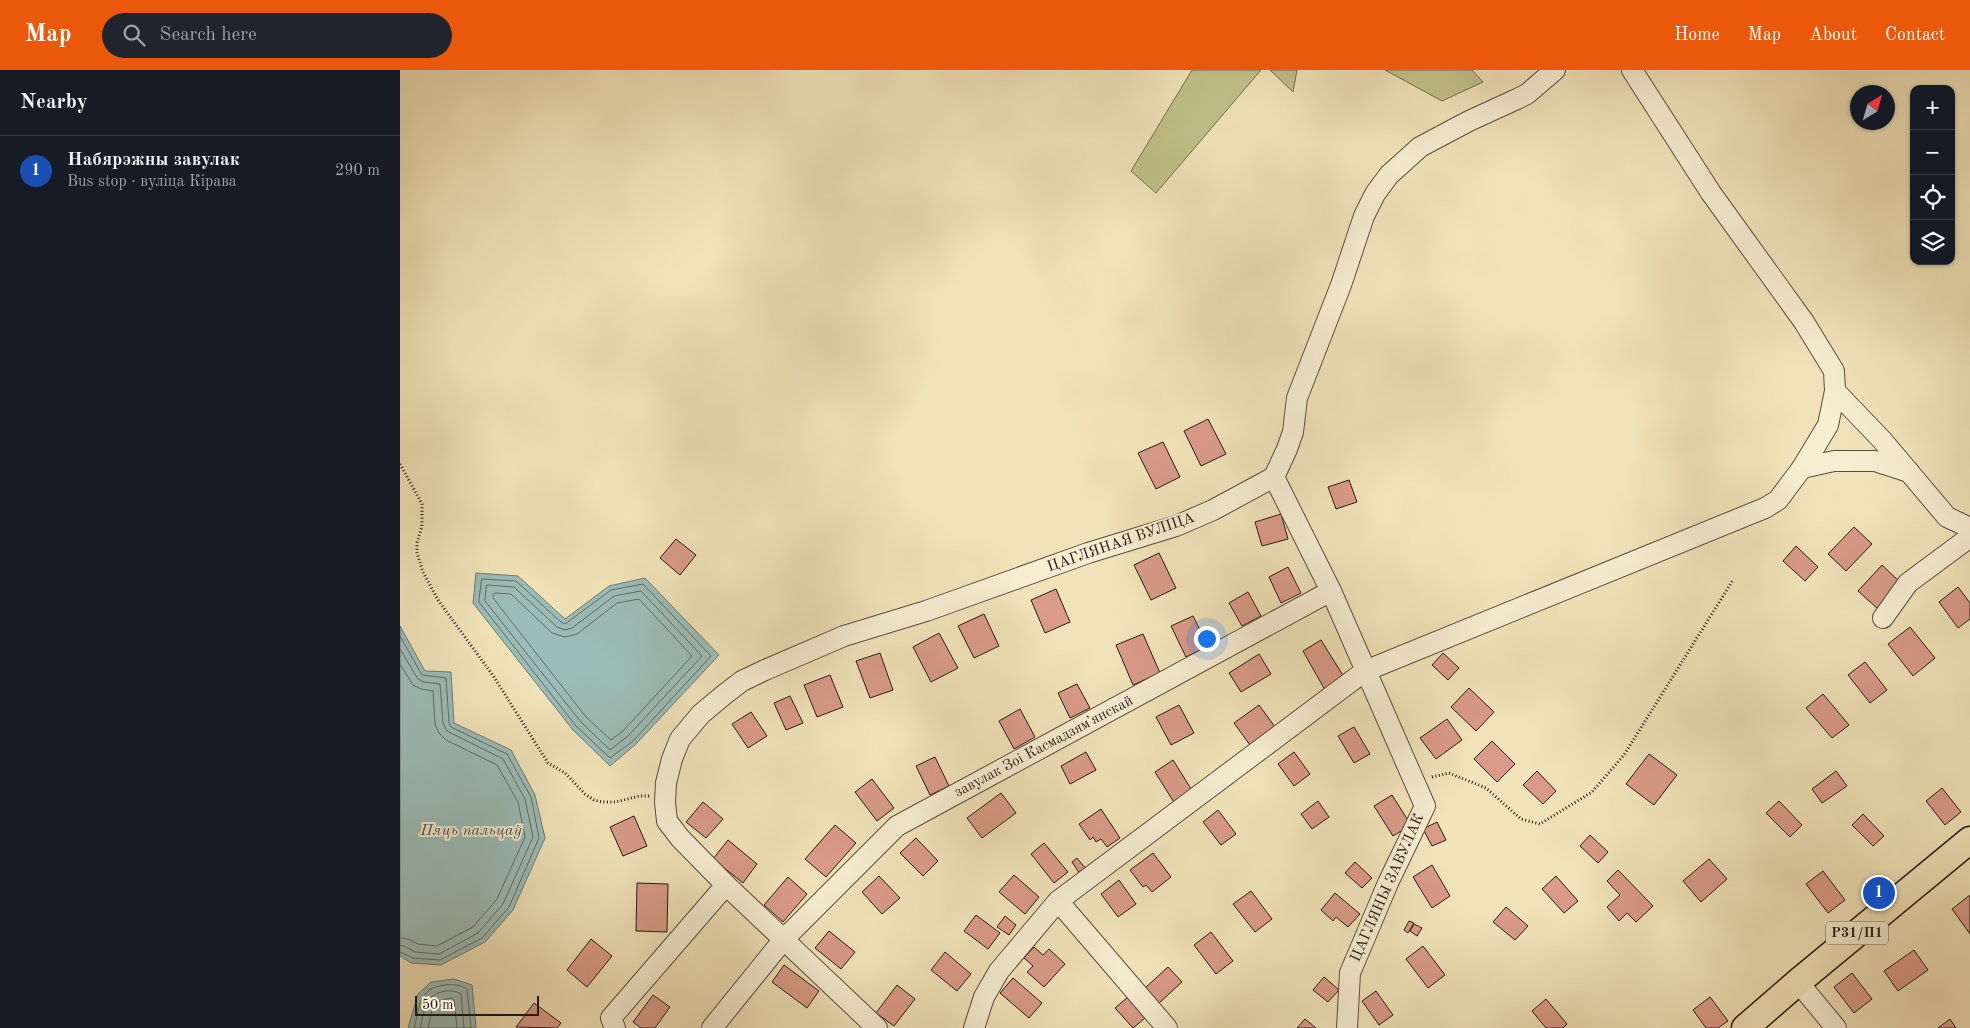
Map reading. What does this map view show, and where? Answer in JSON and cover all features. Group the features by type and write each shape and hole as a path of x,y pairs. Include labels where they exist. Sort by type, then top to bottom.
{"main road":[{"name":"Р31/П1","path":"1746,1028 1798,982 1970,840"}],"street":[{"path":"1365,671 1331,592 1274,477 1293,432 1296,398 1341,285 1364,216 1375,194 1389,175 1420,147 1445,133 1522,97 1555,70"},
{"path":"974,1028 984,997 999,971 1058,901 1365,671 1764,508 1778,500 1802,468 1828,425 1836,390 1834,370 1804,322 1711,193 1632,70"},
{"path":"1836,390 1947,517 1970,528"},
{"path":"1802,468 1834,461 1875,461 1909,472"},
{"name":"ЦАГЛЯНАЯ ВУЛІЦА","path":"784,939 726,885 680,838 667,821 665,796 672,759 680,739 701,714 742,681 844,636 926,611 1088,553 1176,526 1213,510 1274,477"},
{"path":"1883,618 1908,583 1970,537"},
{"name":"завулак Зоі Касмадзямʼянскай","path":"712,1028 784,939 897,826 1331,592"},
{"name":"ЦАГЛЯНЫ ЗАВУЛАК","path":"1347,1028 1350,973 1388,883 1425,806 1365,671"},
{"path":"615,1028 610,1018 726,885"},
{"path":"1058,901 1167,1028"},
{"path":"784,939 877,1028"},
{"path":"1798,982 1836,1028"}],"path":[{"path":"400,464 422,504 422,526 417,544 417,553 423,572 438,600 494,677 548,763 573,780 585,794 602,802 616,802 639,796 665,796"},
{"path":"1415,782 1449,773 1486,788 1521,820 1540,824 1592,792 1624,755 1733,580"}],"green space":[{"path":"1192,70 1261,70 1156,193 1131,171"},
{"path":"1270,70 1297,70 1293,92"},
{"path":"1385,70 1472,70 1483,82 1442,101"}],"water":[{"path":"476,573 518,576 565,619 609,586 645,578 719,655 636,744 610,766 573,730 473,603"},
{"name":"Пяць пальцаў","path":"400,626 425,671 451,672 454,723 511,750 535,795 545,838 513,910 485,942 441,965 411,963 400,956"},
{"path":"454,979 472,985 476,1028 408,1028 418,994 431,982"}],"building":[{"path":"1208,419 1226,454 1201,466 1184,431"},
{"path":"1163,442 1180,477 1156,489 1138,453"},
{"path":"1349,480 1357,502 1336,509 1328,487"},
{"path":"1281,514 1288,539 1262,546 1255,522"},
{"path":"1854,527 1872,544 1846,571 1828,554"},
{"path":"676,539 696,555 680,575 660,558"},
{"path":"1796,546 1818,567 1805,581 1783,561"},
{"path":"1159,553 1176,588 1151,600 1134,565"},
{"path":"1882,565 1901,583 1878,609 1858,591"},
{"path":"1288,567 1301,593 1281,603 1269,577"},
{"path":"1958,587 1970,603 1970,619 1958,628 1939,602"},
{"path":"1056,589 1070,622 1045,633 1031,600"},
{"path":"1248,592 1261,616 1242,626 1229,603"},
{"path":"984,614 999,646 974,658 958,626"},
{"path":"1193,616 1208,646 1186,657 1171,626"},
{"path":"1910,627 1935,658 1913,676 1888,644"},
{"path":"939,633 958,668 931,682 913,647"},
{"path":"1143,634 1160,673 1133,685 1116,645"},
{"path":"1321,640 1344,677 1325,690 1303,651"},
{"path":"880,653 893,690 870,698 856,661"},
{"path":"1443,653 1459,668 1448,680 1432,665"},
{"path":"1259,654 1271,674 1241,692 1229,673"},
{"path":"1865,662 1887,690 1870,703 1848,675"},
{"path":"830,675 843,707 817,717 804,685"},
{"path":"1077,684 1090,708 1070,718 1058,693"},
{"path":"1469,688 1494,712 1476,731 1451,707"},
{"path":"1823,694 1849,725 1832,738 1806,708"},
{"path":"790,696 803,723 786,730 774,703"},
{"path":"1179,705 1194,733 1171,745 1156,717"},
{"path":"1259,705 1275,727 1250,745 1234,723"},
{"path":"1020,709 1035,737 1014,749 999,721"},
{"path":"751,712 767,736 748,748 732,724"},
{"path":"1447,719 1462,740 1436,759 1420,738"},
{"path":"1354,727 1370,754 1354,763 1338,736"},
{"path":"1492,741 1515,764 1497,782 1474,759"},
{"path":"1086,752 1096,770 1070,784 1061,766"},
{"path":"1294,752 1310,774 1294,786 1278,764"},
{"path":"1649,754 1677,775 1654,805 1626,784"},
{"path":"935,757 949,786 930,795 916,766"},
{"path":"1173,760 1193,792 1175,804 1155,772"},
{"path":"1537,771 1556,791 1543,804 1523,785"},
{"path":"1836,771 1847,786 1822,803 1812,789"},
{"path":"872,779 894,808 877,821 855,792"},
{"path":"1942,788 1961,812 1945,825 1926,801"},
{"path":"1001,793 1016,813 982,838 967,818"},
{"path":"1392,795 1411,825 1393,836 1374,806"},
{"path":"1318,801 1329,817 1312,829 1301,814"},
{"path":"1779,801 1802,825 1790,837 1766,813"},
{"path":"703,802 723,819 706,838 686,822"},
{"path":"1101,809 1120,838 1107,847 1101,839 1096,842 1093,837 1090,840 1079,824"},
{"path":"1218,810 1236,834 1221,845 1203,822"},
{"path":"1863,814 1884,836 1873,846 1852,825"},
{"path":"634,816 647,846 623,856 610,827"},
{"path":"1437,822 1446,840 1432,846 1423,829"},
{"path":"835,825 856,843 826,877 805,859"},
{"path":"1590,835 1608,852 1598,863 1580,846"},
{"path":"916,838 938,861 923,876 900,853"},
{"path":"728,840 757,864 743,883 713,859"},
{"path":"1044,843 1068,872 1054,883 1031,854"},
{"path":"1153,853 1171,877 1152,892 1146,885 1143,887 1130,870"},
{"path":"1077,858 1086,869 1080,874 1072,862"},
{"path":"1709,859 1727,879 1701,902 1683,881"},
{"path":"1355,862 1372,878 1362,888 1345,873"},
{"path":"1432,865 1450,896 1432,908 1413,877"},
{"path":"1618,870 1653,906 1636,922 1627,913 1619,921 1607,907 1620,895 1607,881"},
{"path":"1823,871 1845,900 1828,913 1806,884"},
{"path":"1014,875 1039,897 1025,914 999,892"},
{"path":"879,876 900,898 882,914 862,892"},
{"path":"1556,876 1578,901 1564,913 1542,889"},
{"path":"788,877 807,894 783,922 764,905"},
{"path":"1119,880 1136,904 1118,917 1101,894"},
{"path":"637,883 668,884 667,932 636,931"},
{"path":"1251,891 1272,919 1255,932 1233,904"},
{"path":"1335,893 1360,914 1348,927 1336,917 1333,921 1321,910"},
{"path":"1970,895 1970,934 1952,909"},
{"path":"1506,907 1528,926 1515,940 1493,922"},
{"path":"976,915 1000,933 988,949 964,931"},
{"path":"1005,916 1016,925 1009,935 997,927"},
{"path":"1409,921 1414,923 1408,933 1404,930"},
{"path":"1414,924 1422,928 1417,936 1410,931"},
{"path":"829,931 855,952 841,969 815,948"},
{"path":"1211,932 1233,961 1216,974 1194,945"},
{"path":"591,939 612,956 587,987 567,970"},
{"path":"1423,946 1445,975 1428,988 1406,959"},
{"path":"1034,947 1043,955 1049,949 1065,964 1044,987 1027,972 1033,966 1024,958"},
{"path":"1914,950 1928,970 1898,991 1884,971"},
{"path":"945,952 971,974 957,991 931,970"},
{"path":"784,965 819,991 807,1008 772,982"},
{"path":"1168,967 1182,982 1158,1004 1144,989"},
{"path":"1852,973 1872,999 1854,1013 1834,987"},
{"path":"1324,977 1339,990 1328,1002 1313,990"},
{"path":"1013,978 1042,1003 1029,1018 1000,993"},
{"path":"897,985 915,999 894,1026 876,1013"},
{"path":"1376,991 1393,1015 1379,1025 1362,1001"},
{"path":"653,995 670,1007 655,1028 641,1028 633,1022"},
{"path":"1128,997 1145,1018 1133,1028 1115,1008"},
{"path":"1710,997 1728,1021 1718,1028 1706,1028 1693,1010"},
{"path":"1546,999 1567,1024 1563,1028 1546,1028 1532,1011"},
{"path":"534,1003 561,1023 557,1028 516,1027"},
{"path":"1305,1019 1316,1028 1297,1028"},
{"path":"1950,1019 1956,1028 1938,1028"}],"place":[{"name":"Набярэжны завулак","path":"1879,893"}]}
